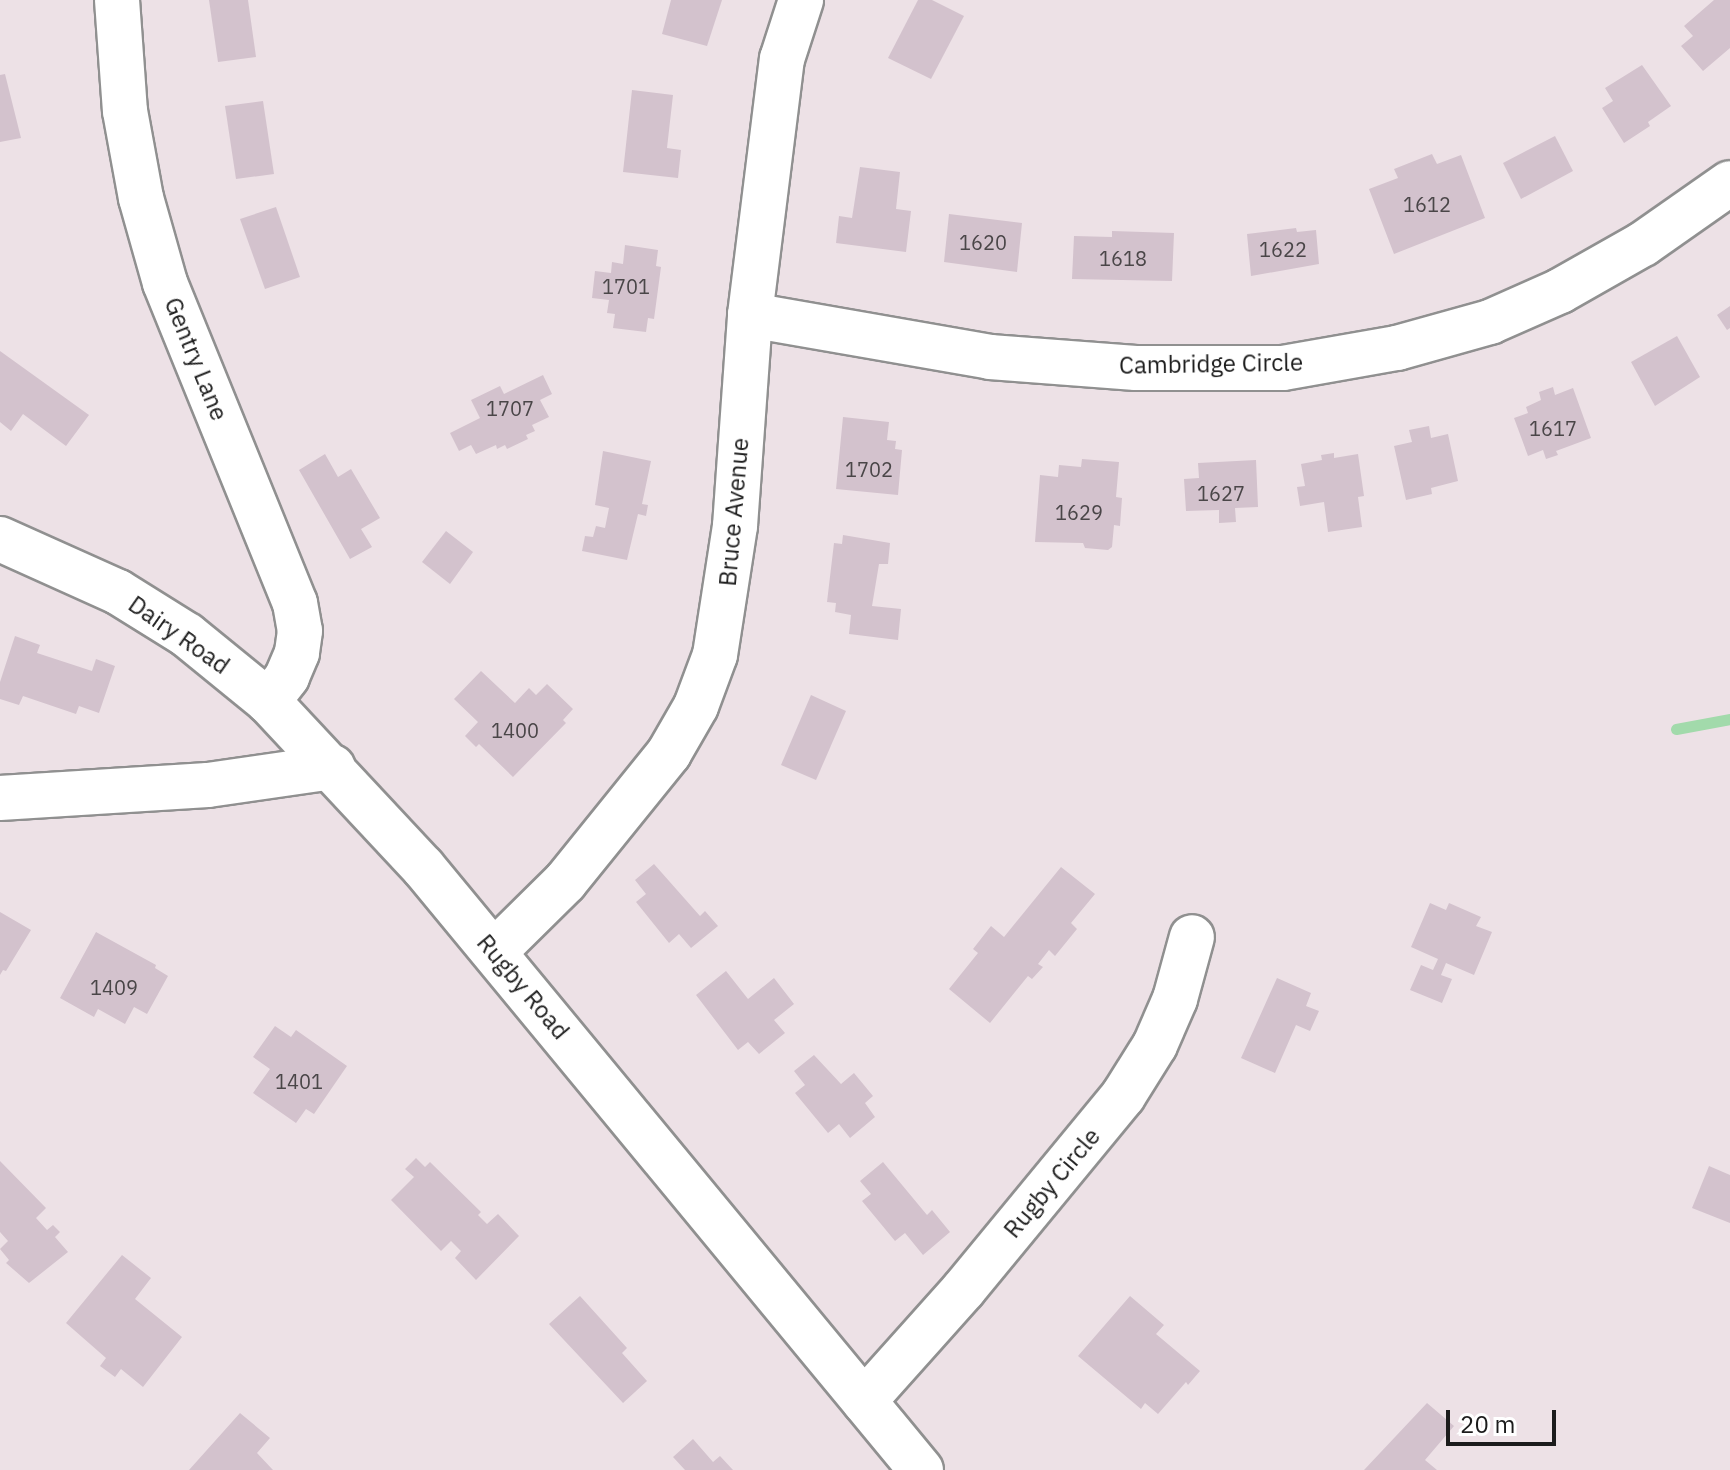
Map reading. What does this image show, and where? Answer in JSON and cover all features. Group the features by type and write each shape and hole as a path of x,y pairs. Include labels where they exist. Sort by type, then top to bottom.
{"street":[{"name":"Gentry Lane","path":"117,0 125,111 141,198 165,283 295,603 300,631 297,653 287,677 268,701"},
{"name":"Bruce Avenue","path":"494,952 575,870 669,753 696,706 715,655 735,526 750,315 782,59 801,0"},
{"name":"Cambridge Circle","path":"750,315 990,357 1136,368 1283,368 1397,348 1490,322 1560,291 1629,252 1730,183"},
{"name":"Dairy Road","path":"0,539 118,592 187,635 268,701 333,767"},
{"name":"Rugby Road","path":"333,767 494,952 921,1470"},
{"path":"0,798 208,785 333,767"},
{"name":"Rugby Circle","path":"864,1401 964,1289 1123,1096 1155,1045 1175,999 1192,937"}],"building":[{"path":"209,0 248,0 256,57 218,62"},
{"path":"671,0 722,0 707,46 662,34"},
{"path":"918,0 932,0 964,16 931,79 888,58"},
{"path":"1714,0 1730,0 1730,48 1703,71 1681,46 1693,36 1684,26"},
{"path":"1642,65 1671,106 1648,122 1650,126 1624,143 1602,108 1613,101 1605,88"},
{"path":"5,74 21,138 0,142 0,75"},
{"path":"632,90 673,95 667,148 681,150 678,178 623,172"},
{"path":"263,101 274,174 236,179 225,106"},
{"path":"1555,136 1573,171 1521,199 1503,163"},
{"path":"1432,154 1437,164 1461,155 1485,218 1394,254 1369,189 1398,178 1394,169"},
{"path":"860,167 900,172 896,209 911,211 906,252 836,243 839,216 852,218"},
{"path":"276,207 300,277 265,289 240,219"},
{"path":"949,214 1022,223 1017,272 944,262"},
{"path":"1296,228 1297,232 1316,230 1319,264 1251,276 1247,234"},
{"path":"1112,231 1174,233 1172,281 1072,279 1074,236 1112,237"},
{"path":"625,245 658,250 656,266 661,267 654,319 648,318 646,332 613,328 615,314 607,313 609,300 592,298 595,271 611,273 612,262 623,264"},
{"path":"1730,306 1730,328 1727,330 1717,315"},
{"path":"1677,336 1700,377 1655,406 1631,362"},
{"path":"0,351 89,415 66,446 23,414 11,431 0,422"},
{"path":"543,375 552,394 540,400 549,417 532,425 535,431 526,435 528,439 507,449 505,445 497,449 496,445 476,454 471,445 459,451 450,433 480,418 471,400 500,386 504,394"},
{"path":"1553,387 1555,395 1573,388 1591,438 1556,451 1558,455 1546,459 1543,450 1528,456 1514,418 1528,413 1526,407 1541,400 1539,392"},
{"path":"843,417 889,422 887,440 896,441 895,449 902,450 898,495 836,489"},
{"path":"1429,426 1431,438 1448,434 1458,481 1431,488 1432,494 1406,500 1394,446 1412,442 1409,430"},
{"path":"603,451 651,461 642,504 648,505 646,516 638,514 627,560 582,551 585,536 593,537 596,526 605,528 609,508 595,505"},
{"path":"1334,453 1334,458 1358,454 1364,496 1358,497 1362,527 1328,532 1324,502 1300,506 1297,487 1305,486 1301,464 1322,460 1321,455"},
{"path":"325,454 338,477 351,469 380,518 361,529 372,547 350,559 299,470"},
{"path":"1082,459 1119,462 1116,497 1122,498 1120,526 1114,525 1112,547 1108,550 1085,548 1083,543 1035,542 1040,475 1058,477 1059,465 1081,467"},
{"path":"1256,460 1258,507 1235,508 1236,522 1219,523 1219,510 1186,511 1184,479 1199,478 1198,463"},
{"path":"446,531 473,552 450,584 422,562"},
{"path":"843,535 890,543 888,564 879,564 872,606 901,609 898,640 849,634 851,615 835,612 836,603 827,602 834,543 842,544"},
{"path":"15,636 40,645 37,653 92,671 96,659 115,666 99,713 79,706 76,714 23,696 19,705 0,699 0,682"},
{"path":"481,671 515,703 529,688 536,695 547,684 573,709 563,720 566,723 513,777 479,744 476,747 465,736 478,722 454,699"},
{"path":"811,695 846,711 816,780 781,765"},
{"path":"654,864 700,916 705,911 718,926 691,948 679,934 669,943 636,902 646,894 635,880"},
{"path":"1061,867 1095,894 1071,923 1077,929 1055,956 1049,950 1038,964 1043,967 1032,979 1028,976 990,1023 949,989 978,953 973,949 991,926 1004,937"},
{"path":"1430,903 1446,910 1449,903 1481,917 1476,926 1492,932 1474,975 1446,963 1441,975 1452,979 1442,1003 1410,990 1421,965 1433,970 1438,959 1411,947"},
{"path":"0,912 31,930 6,971 3,970 0,975"},
{"path":"96,932 156,965 155,968 168,976 147,1014 134,1007 125,1024 98,1009 94,1017 60,998"},
{"path":"726,971 748,999 774,978 794,1004 774,1020 785,1033 759,1054 748,1042 738,1050 696,995"},
{"path":"1277,978 1311,993 1306,1006 1319,1011 1310,1031 1296,1025 1275,1073 1241,1058"},
{"path":"275,1026 291,1037 296,1030 347,1066 314,1114 306,1109 296,1123 253,1093 270,1069 253,1057"},
{"path":"814,1055 841,1084 854,1073 873,1096 865,1103 875,1117 850,1138 839,1124 828,1133 795,1093 805,1085 794,1071"},
{"path":"416,1158 425,1167 430,1162 481,1212 478,1215 487,1224 498,1214 519,1236 476,1280 455,1258 461,1251 451,1241 441,1251 391,1200 414,1177 405,1169"},
{"path":"0,1161 46,1208 36,1218 47,1230 53,1225 60,1232 55,1237 68,1252 29,1283 6,1263 9,1260 0,1249 8,1241 0,1232"},
{"path":"883,1162 927,1215 932,1210 950,1232 923,1255 905,1233 895,1241 862,1201 871,1194 860,1181"},
{"path":"1709,1166 1730,1175 1730,1223 1692,1208"},
{"path":"122,1255 151,1278 135,1299 182,1337 143,1387 121,1369 115,1377 100,1366 106,1358 66,1323"},
{"path":"580,1296 627,1348 622,1353 647,1381 623,1403 549,1324"},
{"path":"1130,1296 1164,1325 1156,1334 1200,1371 1158,1414 1145,1403 1141,1409 1078,1356"},
{"path":"1427,1403 1454,1426 1425,1460 1437,1470 1364,1470"},
{"path":"240,1413 270,1438 257,1453 273,1470 189,1470"},
{"path":"693,1439 713,1462 720,1456 733,1470 685,1470 673,1457"}],"waterway":[{"path":"1676,729 1730,719"}]}
